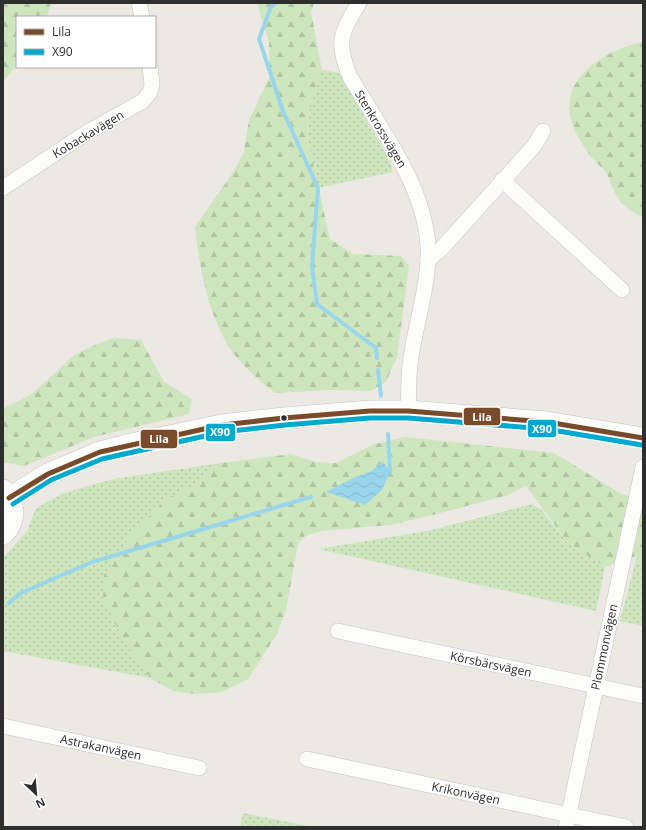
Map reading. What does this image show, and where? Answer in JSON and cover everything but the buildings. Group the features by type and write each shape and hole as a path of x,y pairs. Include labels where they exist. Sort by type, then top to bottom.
{"street":[{"path":"139,3 142,16"},
{"name":"Stenkrossvägen","path":"359,3 343,33 341,49 343,61 350,77 410,177 421,207 428,241 427,279 411,357 408,411"},
{"name":"Kobackavägen","path":"3,188 86,133 143,101 150,92 152,84 150,68"},
{"path":"428,260 442,248 534,146 543,131"},
{"path":"502,180 622,290"},
{"path":"3,534 10,527 13,510 6,494 73,462 131,444 222,425 370,411 408,411 547,422 643,438"},
{"name":"Plommonvägen","path":"568,821 643,467"},
{"name":"Körsbärsvägen","path":"338,631 643,696"},
{"name":"Astrakanvägen","path":"3,726 199,768"},
{"name":"Krikonvägen","path":"307,759 568,821 626,827"}],"green space":[{"path":"3,3 51,3 47,16 16,16 16,66 3,81"},
{"path":"257,3 314,3 311,12 322,70 307,118 309,146 330,239 353,254 401,256 409,266 397,357 386,382 371,391 330,390 275,393 237,359 218,325 206,292 199,259 195,227 236,168 244,151 249,120 270,76 269,42"},
{"path":"643,42 643,217 633,212 621,202 615,194 606,172 595,161 583,145 572,124 570,104 573,90 580,78 590,67 615,51"},
{"path":"322,70 339,73 390,161 393,172 318,188 309,146 307,118"},
{"path":"114,338 141,340 164,382 192,399 189,414 94,437 24,466 3,462 3,409 32,394 73,356 88,348"},
{"path":"405,437 554,453 620,493 643,500 643,566 637,556 605,567 568,543 526,486 508,495 390,525 322,531 305,536 298,544 286,610 277,634 248,679 221,692 196,694 173,691 150,678 123,639 103,599 104,575 130,536 166,499 201,482 221,463 291,454 316,462 336,463 372,445"},
{"path":"221,463 201,482 166,499 123,639 150,678 3,651 4,557 27,531 36,508 64,493 113,479"},
{"path":"532,504 542,510 568,543 605,567 596,611 318,549 427,531"},
{"path":"637,556 643,566 643,626 620,621"},
{"path":"243,813 314,827 240,827"}],"water":[{"path":"382,461 390,471 382,490 365,505 326,492 355,477 372,471"}],"waterway":[{"path":"276,3 271,7 259,39 283,111 318,188 312,266 317,304 376,348 377,358"},
{"path":"378,370 381,396"},
{"path":"386,473 390,471 388,434"},
{"path":"9,603 21,593 92,562 311,497"}],"transit line":[{"name":"Lila","path":"9,498 48,474 100,452 222,425 284,418 370,411 408,411 547,422 643,438"},
{"name":"X90","path":"13,504 51,480 102,459 223,432 285,425 370,418 408,418 546,429 642,445"}]}
